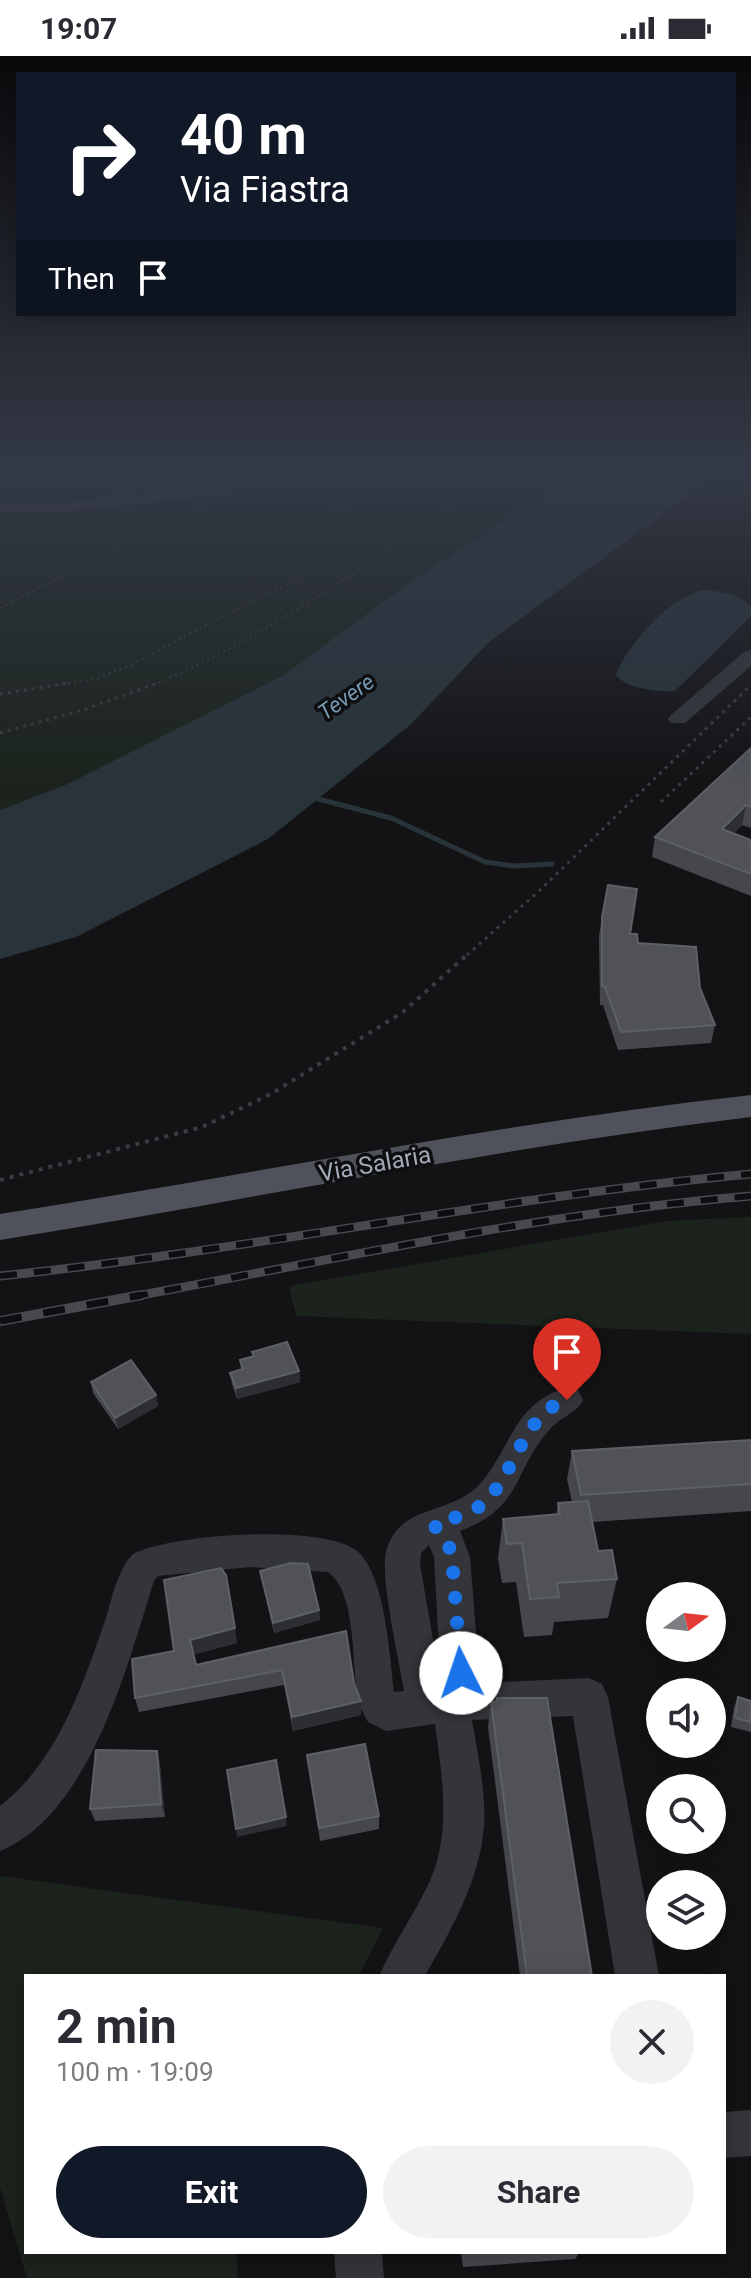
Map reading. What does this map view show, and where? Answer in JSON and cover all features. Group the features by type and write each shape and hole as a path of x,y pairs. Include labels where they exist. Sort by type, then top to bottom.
{"main road":[{"name":"Via Salaria","path":"0,1209 606,1106 751,1090"},
{"name":"Via Salaria","path":"0,1227 202,1195 599,1124 751,1106"}],"street":[{"path":"678,719 751,656"},
{"path":"402,1974 443,1897 462,1839 464,1820 447,1704 402,1555 412,1535 469,1512 486,1501 543,1412 567,1400"},
{"path":"434,1525 448,1543 452,1557 447,1704"},
{"path":"0,1831 28,1810 58,1769 96,1698 144,1565 158,1559 258,1551 324,1553 337,1557 349,1569 360,1588 378,1704 386,1712 447,1704 589,1697 637,1974"},
{"path":"726,2135 751,2133"},
{"path":"358,2254 360,2278"}],"path":[{"path":"0,608 62,576"},
{"path":"0,694 96,679 175,644 263,595 292,584 301,576"},
{"path":"0,733 101,705 162,682 215,657 348,576"},
{"path":"0,1180 202,1127 271,1094 403,1012 539,891 751,685"},
{"path":"661,802 751,717"}],"shaded area":[{"path":"0,576 420,576 282,676 65,785 0,810"},
{"path":"751,1217 751,1334 296,1316 289,1286 666,1221"},
{"path":"0,1876 383,1928 360,1974 24,1974 24,2254 237,2254 238,2278 27,2278 0,2187"}],"water":[{"name":"Tevere","path":"420,576 579,576 489,642 410,725 268,839 76,937 0,959 0,810 65,785 282,676"},
{"path":"708,590 732,594 751,605 751,616 675,691 627,684 616,675 630,649 667,609 681,599"}],"building":[{"path":"751,748 751,807 746,805 722,829 751,840 751,874 655,837"},
{"path":"608,885 637,889 630,934 637,934 638,943 696,947 700,988 715,1025 621,1032 602,986 602,917"},
{"path":"287,1342 299,1371 236,1388 230,1373 243,1369 240,1360 254,1356 252,1352"},
{"path":"131,1360 156,1395 115,1418 91,1382"},
{"path":"751,1440 751,1484 581,1495 572,1451"},
{"path":"588,1501 598,1551 612,1550 617,1579 557,1583 559,1597 530,1599 522,1543 507,1544 503,1519 560,1514 558,1503"},
{"path":"291,1563 308,1564 319,1610 273,1623 260,1571"},
{"path":"221,1568 226,1575 235,1628 190,1640 196,1665 346,1631 354,1683 361,1701 292,1717 282,1670 135,1698 132,1659 174,1651 164,1580"},
{"path":"738,1697 751,1701 751,1722 735,1718"},
{"path":"497,1698 547,1698 592,1974 527,1974 491,1702 497,1702"},
{"path":"365,1744 379,1816 319,1828 307,1755"},
{"path":"96,1750 157,1751 161,1804 90,1809"},
{"path":"276,1760 286,1817 236,1829 227,1770"}],"waterway":[{"path":"318,799 391,818 485,862 514,866 552,864"}],"railway":[{"path":"0,1276 188,1252 563,1196 751,1174"},
{"path":"131,1297 517,1225 751,1196"},
{"path":"0,1321 142,1295"}],"route":[{"path":"461,1673 452,1557 448,1543 434,1525 469,1512 486,1501 543,1412 567,1400"}]}
